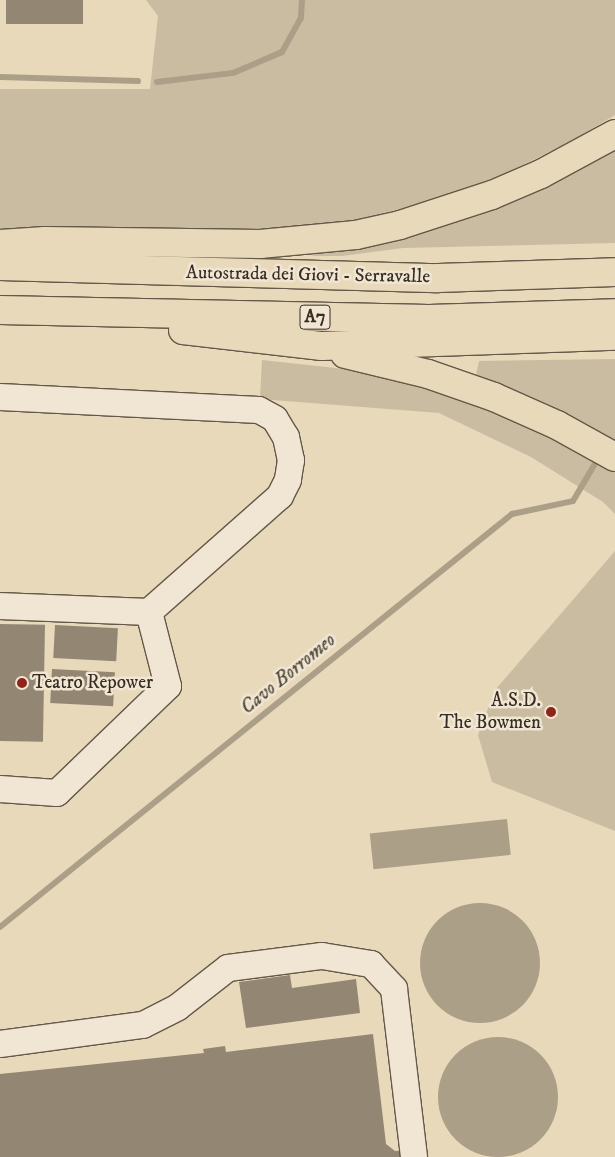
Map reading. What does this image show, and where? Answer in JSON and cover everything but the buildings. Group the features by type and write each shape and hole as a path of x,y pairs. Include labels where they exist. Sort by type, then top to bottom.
{"highway":[{"path":"0,244 45,241 260,244 356,234 400,225 492,195 541,174 615,134"},
{"name":"Autostrada dei Giovi - Serravalle","path":"0,266 438,278 615,272"},
{"name":"A7","path":"8,310 429,319 615,313"},
{"name":"A7","path":"8,310 322,346 615,336"},
{"path":"322,346 428,374 494,396 557,425 615,457"}],"lane":[{"path":"0,397 258,410 275,419 286,437 291,460 288,480 280,496 149,612 0,606"},
{"path":"0,789 57,793 168,686 149,612"},
{"path":"0,1044 143,1025 178,1007 228,968 322,956 371,964 394,989 414,1157"}],"shaded area":[{"path":"146,0 615,0 615,115 575,139 507,173 432,201 308,232 0,232 0,89 150,89 158,16"},
{"path":"615,147 615,243 403,248 342,256 313,256 313,252"},
{"path":"615,359 615,443 582,422 476,375 479,361"},
{"path":"262,360 363,371 413,381 529,424 615,472 615,514 603,502 531,457 439,413 260,399"},
{"name":"A.S.D. The Bowmen","path":"615,551 615,831 492,782 478,735 495,690"},
{"path":"507,819 511,855 374,869 370,833"},
{"path":"480,903 503,907 523,920 536,940 540,963 536,986 523,1006 503,1019 480,1023 457,1019 437,1006 424,986 420,963 424,940 437,920 457,907"},
{"path":"498,1037 521,1041 541,1054 554,1074 558,1097 554,1120 541,1140 521,1153 498,1157 475,1153 455,1140 442,1120 438,1097 442,1074 455,1054 475,1041"}],"waterway":[{"path":"157,82 233,73 282,52 301,18 302,0"},
{"path":"0,77 138,81"},
{"name":"Cavo Borromeo","path":"0,927 512,514 573,501 596,462"}],"place":[{"name":"Teatro Repower","path":"22,683"},
{"name":"A.S.D. The Bowmen","path":"551,712"}]}
